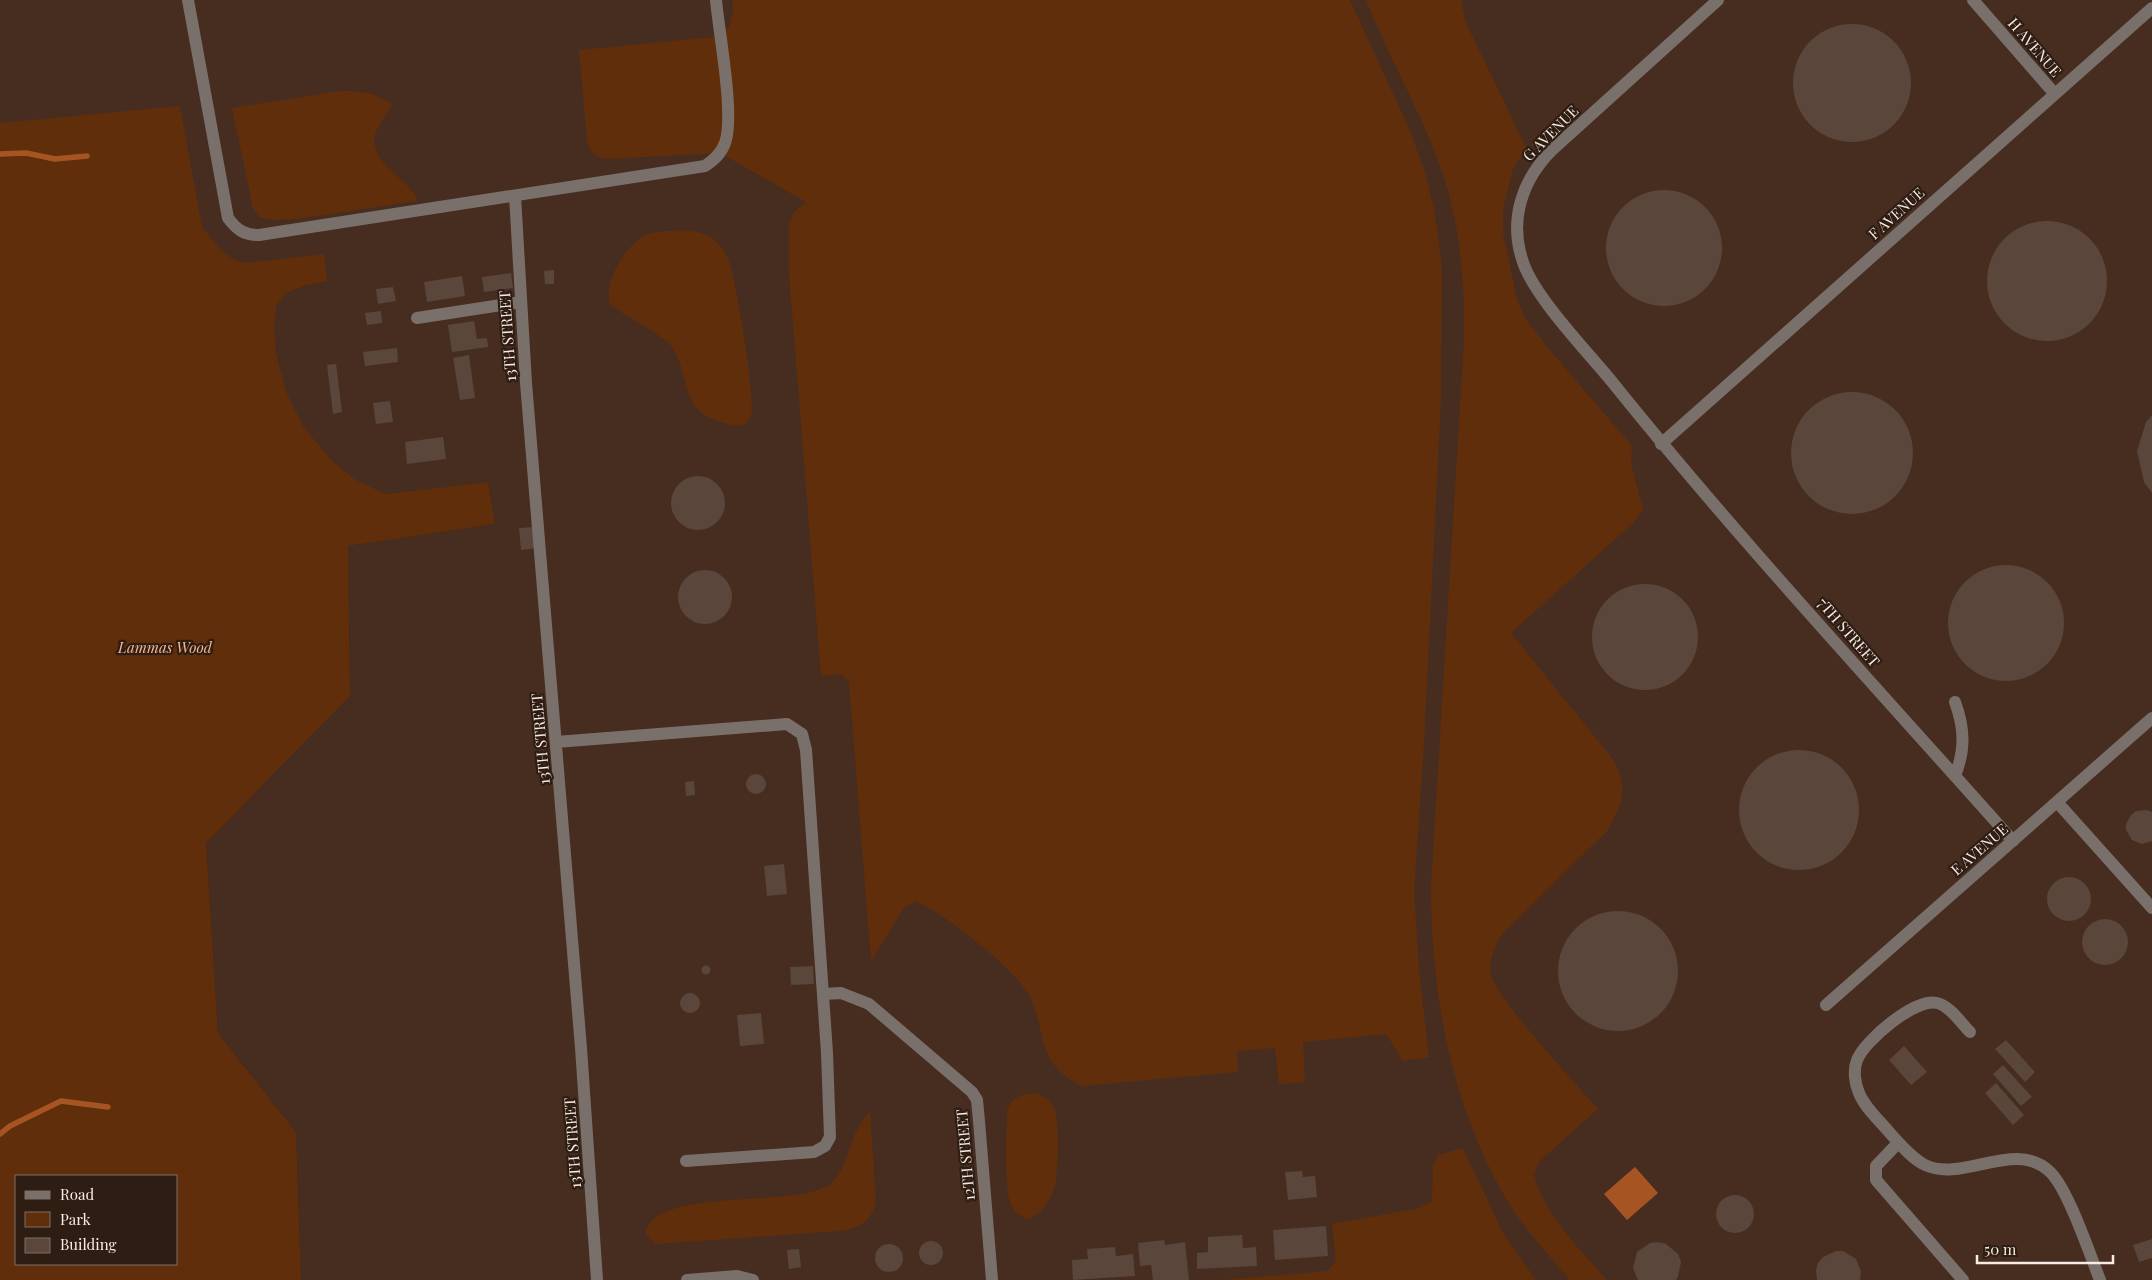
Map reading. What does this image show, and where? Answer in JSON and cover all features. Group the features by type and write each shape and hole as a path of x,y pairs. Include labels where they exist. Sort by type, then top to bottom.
{"lane":[{"path":"188,0 228,218 240,231 248,235 259,235 704,166 714,160 726,142 729,121 716,0"},
{"name":"G AVENUE","path":"1661,444 1529,277 1518,244 1519,205 1527,182 1542,160 1718,0"},
{"name":"H AVENUE","path":"1973,0 2054,93"},
{"name":"F AVENUE","path":"1661,444 2054,93 2152,8"},
{"name":"13TH STREET","path":"515,196 521,302 582,1048 597,1280"},
{"path":"417,318 521,302"},
{"name":"7TH STREET","path":"1661,444 2013,841"},
{"path":"1955,702 1962,721 1964,744 1956,776"},
{"name":"E AVENUE","path":"1826,1005 2152,718"},
{"path":"556,742 787,724 802,734 806,750 823,994 830,1138 825,1146 814,1152 686,1161"},
{"path":"2057,802 2152,908"},
{"name":"12TH STREET","path":"823,994 841,993 868,1004 972,1092 977,1100 992,1280"},
{"path":"1970,1032 1946,1007 1931,1002 1924,1003 1898,1018 1860,1054 1855,1070 1859,1093 1898,1142 1923,1164 1941,1170 2022,1159 2041,1164 2049,1170 2062,1189 2100,1280"},
{"path":"1898,1142 1876,1166 1876,1180 1963,1280"},
{"path":"687,1280 737,1276 753,1280"}],"shaded area":[{"path":"0,0 2152,0 2152,1280 301,1280 296,1132 218,1033 206,843 350,696 348,546 495,524 488,482 385,494 267,501 0,146"},
{"path":"1635,1167 1658,1193 1627,1220 1604,1194"}],"green space":[{"path":"732,0 1350,0 1411,133 1427,179 1435,215 1442,267 1441,399 1424,743 1414,891 1419,971 1429,1057 1403,1061 1386,1034 1303,1042 1305,1082 1279,1084 1275,1048 1237,1051 1238,1072 1081,1086 1066,1077 1049,1057 1030,997 1010,972 978,943 927,907 915,901 904,908 871,961 849,681 840,674 821,676 789,273 789,225 793,213 806,202 720,153 606,159 598,157 593,153 587,139 579,50 716,37 729,27 733,10"},
{"path":"1366,0 1461,0 1465,21 1526,147 1513,169 1503,209 1503,234 1517,299 1525,318 1548,348 1632,446 1631,463 1643,510 1632,524 1511,633 1612,758 1621,777 1622,795 1620,803 1607,831 1502,934 1490,965 1494,982 1504,999 1555,1061 1598,1109 1540,1161 1534,1174 1539,1189 1554,1217 1607,1280 1570,1280 1529,1231 1507,1200 1488,1164 1458,1088 1440,1008 1432,927 1431,886 1464,340 1462,273 1452,207 1436,155"},
{"path":"340,91 367,93 391,104 376,131 375,145 378,155 384,163 407,185 418,201 297,219 273,220 259,217 253,208 232,108"},
{"name":"Lammas Wood","path":"180,106 202,227 221,250 234,260 245,263 324,254 327,281 306,285 286,293 276,306 274,325 276,354 287,394 303,426 333,462 354,479 385,494 488,482 495,524 348,546 350,696 206,843 218,1033 296,1132 301,1280 0,1280 0,123"},
{"path":"667,231 690,231 707,235 720,245 728,259 740,315 751,388 751,416 745,424 737,426 722,423 705,415 696,407 687,388 678,357 672,347 661,337 610,304 608,295 613,275 618,264 632,245 648,234"},
{"path":"1036,1093 1048,1100 1054,1107 1058,1136 1058,1163 1055,1185 1051,1196 1039,1213 1027,1219 1015,1211 1009,1199 1006,1175 1007,1110 1015,1099 1026,1094"},
{"path":"870,1111 876,1203 870,1216 862,1224 839,1231 655,1244 646,1234 654,1219 672,1209 727,1200 787,1196 812,1192 830,1184 840,1173 858,1127"},
{"path":"1463,1148 1504,1235 1536,1280 1224,1280 1328,1271 1336,1261 1332,1224 1420,1208 1432,1201 1433,1165 1438,1155"}],"building":[{"path":"1852,24 1875,29 1894,41 1906,60 1911,83 1906,106 1894,125 1875,137 1852,142 1829,137 1810,125 1798,106 1793,83 1798,60 1810,41 1829,29"},
{"path":"1664,190 1686,194 1696,199 1705,207 1713,216 1718,226 1722,248 1718,270 1713,280 1705,289 1696,297 1686,302 1664,306 1642,302 1632,297 1623,289 1615,280 1610,270 1606,248 1610,226 1615,216 1623,207 1632,199 1642,194"},
{"path":"2047,221 2070,225 2090,238 2103,258 2107,281 2103,304 2090,324 2070,337 2047,341 2024,337 2004,324 1991,304 1987,281 1991,258 2004,238 2024,225"},
{"path":"554,270 554,284 545,284 544,271"},
{"path":"511,273 513,288 484,292 482,277"},
{"path":"462,276 465,296 427,302 424,282"},
{"path":"393,287 396,301 378,304 376,289"},
{"path":"381,311 382,323 367,325 365,313"},
{"path":"474,321 477,339 487,338 488,347 452,352 448,325"},
{"path":"397,348 398,362 365,366 363,352"},
{"path":"469,355 475,398 460,400 453,358"},
{"path":"336,364 342,412 333,414 327,365"},
{"path":"1852,392 1875,396 1895,410 1909,430 1913,453 1909,476 1895,496 1875,510 1852,514 1829,510 1809,496 1795,476 1791,453 1795,430 1809,410 1829,396"},
{"path":"390,401 393,422 376,424 373,403"},
{"path":"2152,415 2152,493 2144,482 2137,451 2146,422"},
{"path":"443,437 446,459 407,464 405,442"},
{"path":"698,476 708,478 717,484 723,493 725,503 723,513 717,522 708,528 698,530 688,528 679,522 673,513 671,503 673,493 679,484 688,478"},
{"path":"535,527 537,548 521,550 519,528"},
{"path":"2006,565 2028,570 2047,582 2059,601 2064,623 2059,645 2047,664 2028,676 2006,681 1984,676 1965,664 1953,645 1948,623 1953,601 1965,582 1984,570"},
{"path":"700,570 710,570 720,574 728,582 732,597 728,612 720,620 710,624 700,624 690,620 682,612 678,602 678,592 682,582 690,574"},
{"path":"1645,584 1665,588 1682,600 1694,617 1698,637 1694,657 1682,674 1665,686 1645,690 1625,686 1608,674 1596,657 1592,637 1596,617 1608,600 1625,588"},
{"path":"1799,750 1822,754 1842,767 1855,787 1859,810 1855,833 1842,853 1822,866 1799,870 1776,866 1756,853 1743,833 1739,810 1743,787 1756,767 1776,754"},
{"path":"752,774 760,774 766,780 766,788 760,794 752,794 746,788 746,780"},
{"path":"694,781 695,795 686,796 685,782"},
{"path":"2147,810 2152,812 2152,841 2142,844 2132,840 2126,830 2126,824 2131,815 2136,811"},
{"path":"784,864 787,894 767,896 764,866"},
{"path":"2069,877 2081,881 2087,887 2091,899 2087,911 2081,917 2069,921 2057,917 2051,911 2047,899 2051,887 2057,881"},
{"path":"1618,911 1641,915 1661,928 1674,948 1678,971 1674,994 1661,1014 1641,1027 1618,1031 1595,1027 1575,1014 1562,994 1558,971 1562,948 1575,928 1595,915"},
{"path":"2105,919 2118,923 2124,929 2128,942 2124,955 2118,961 2105,965 2092,961 2086,955 2082,942 2086,929 2092,923"},
{"path":"706,965 711,970 706,975 701,970"},
{"path":"813,966 814,984 791,985 790,967"},
{"path":"690,993 697,996 700,1003 697,1010 690,1013 683,1010 680,1003 683,996"},
{"path":"761,1013 764,1044 740,1046 737,1015"},
{"path":"2006,1040 2035,1072 2025,1082 1995,1049"},
{"path":"1904,1046 1927,1072 1911,1085 1889,1060"},
{"path":"2003,1065 2032,1097 2021,1106 1993,1074"},
{"path":"1996,1083 2024,1115 2013,1125 1985,1093"},
{"path":"1302,1171 1303,1177 1315,1176 1317,1197 1288,1200 1285,1172"},
{"path":"1735,1195 1748,1201 1754,1214 1748,1227 1735,1233 1722,1227 1716,1214 1722,1201"},
{"path":"1326,1226 1328,1256 1275,1260 1273,1230"},
{"path":"1242,1235 1243,1248 1256,1247 1257,1266 1197,1269 1197,1253 1208,1252 1208,1237"},
{"path":"2152,1239 2152,1258 2139,1262 2133,1245"},
{"path":"1164,1240 1165,1245 1185,1242 1189,1280 1153,1280 1151,1265 1140,1266 1138,1243"},
{"path":"931,1241 936,1242 942,1248 942,1258 936,1264 931,1265 926,1264 920,1258 919,1253 920,1248 926,1242"},
{"path":"1650,1243 1666,1244 1678,1254 1681,1262 1678,1277 1676,1280 1638,1280 1633,1268 1637,1252"},
{"path":"889,1244 899,1248 903,1258 899,1268 889,1272 879,1268 875,1258 879,1248"},
{"path":"1115,1247 1116,1256 1133,1254 1135,1276 1073,1280 1072,1260 1088,1259 1087,1249"},
{"path":"799,1249 801,1267 789,1269 787,1250"},
{"path":"1836,1251 1843,1251 1856,1259 1861,1272 1860,1280 1817,1280 1816,1270 1818,1263 1823,1257"}],"waterway":[{"path":"0,154 26,153 55,159 87,156"},
{"path":"0,1134 10,1126 61,1101 108,1107"}]}
